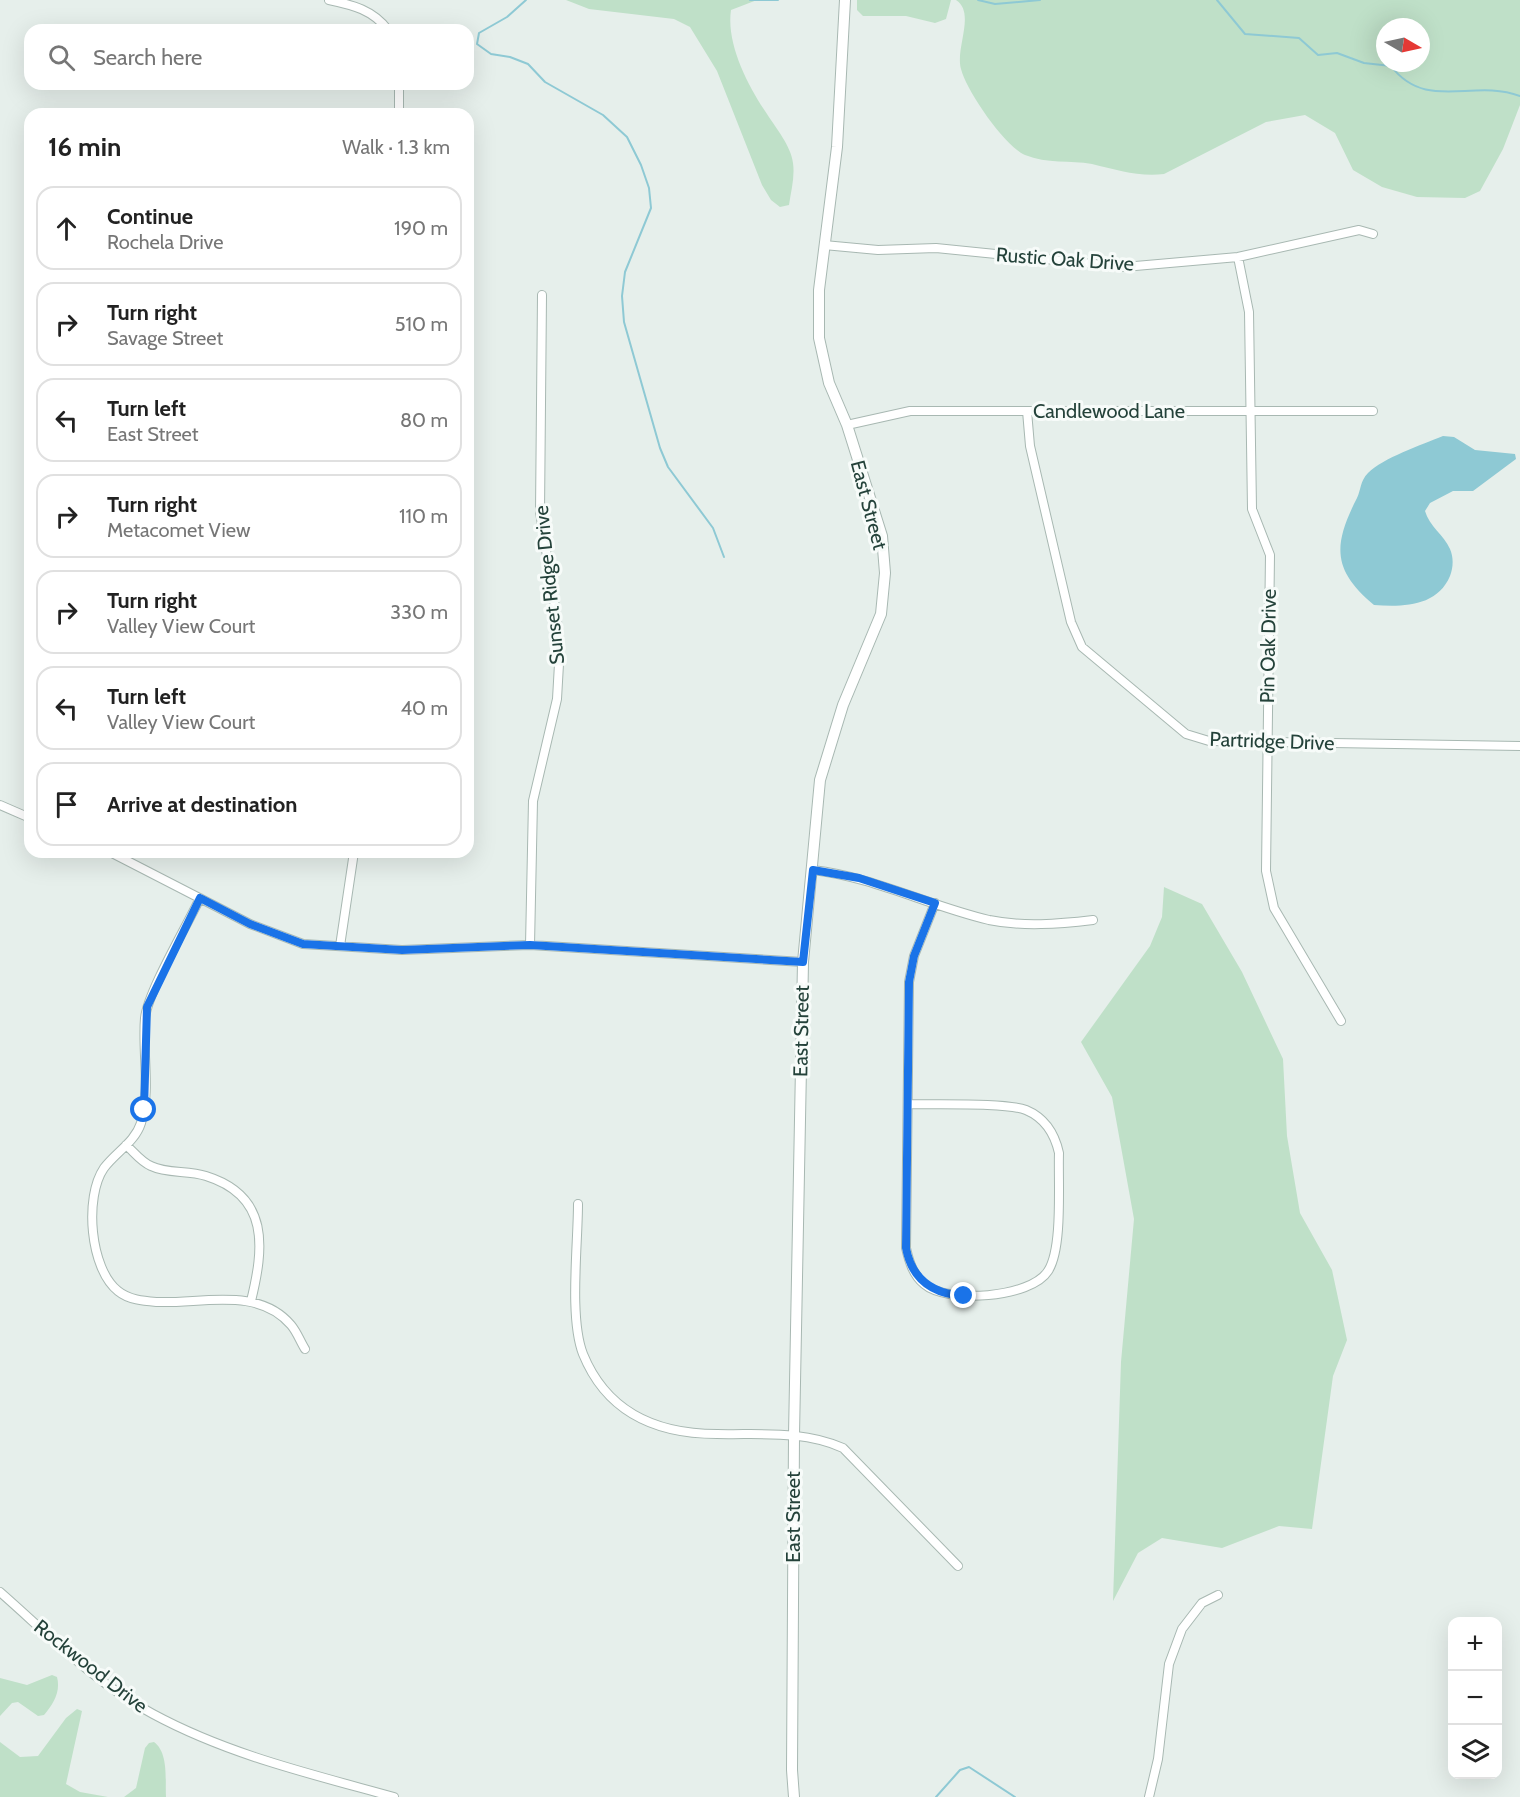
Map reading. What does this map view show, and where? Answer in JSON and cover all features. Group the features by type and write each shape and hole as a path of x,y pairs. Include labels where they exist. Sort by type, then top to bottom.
{"street":[{"path":"329,0 354,6 374,15 382,24"},
{"name":"East Street","path":"794,1797 792,1770 794,1435 803,962 820,780 843,705 881,614 885,573 882,536 847,425 829,383 819,338 819,290 837,147 845,0"},
{"path":"399,90 399,108"},
{"name":"Rustic Oak Drive","path":"824,245 878,250 936,248 1124,267 1238,257 1359,230 1373,234"},
{"name":"Pin Oak Drive","path":"1238,257 1249,312 1252,509 1270,555 1266,871 1274,908 1341,1021"},
{"name":"Sunset Ridge Drive","path":"530,945 533,801 557,699 559,664 557,620 540,512 542,295"},
{"name":"Candlewood Lane","path":"847,425 910,411 1373,411"},
{"name":"Partridge Drive","path":"1027,411 1030,446 1071,622 1082,646 1186,734 1209,741 1520,747"},
{"path":"0,805 24,815"},
{"path":"122,858 250,924 303,944 402,950 530,945 803,962"},
{"path":"340,946 353,858"},
{"path":"813,870 859,878 991,920 1036,925 1094,920"},
{"path":"200,898 147,1007 144,1110 136,1133 103,1170 96,1185 95,1252 106,1278 118,1292 147,1301 251,1301 285,1319 305,1349"},
{"path":"908,1104 1008,1107 1025,1110 1046,1125 1056,1138 1059,1153 1056,1247 1047,1273 1036,1283 1020,1291 950,1295 925,1284 909,1261 906,1248 908,1104 911,968 935,903"},
{"path":"126,1145 152,1167 205,1175 225,1184 249,1205 258,1224 261,1242 260,1263 251,1301"},
{"path":"578,1204 577,1315 583,1353 601,1387 629,1413 665,1430 699,1434 794,1435 821,1438 843,1448 958,1566"},
{"name":"Rockwood Drive","path":"0,1592 77,1659 151,1714 234,1752 394,1797"},
{"path":"1149,1797 1158,1759 1169,1664 1182,1629 1202,1602 1218,1595"}],"green space":[{"path":"566,0 757,0 731,10 732,37 746,78 783,137 792,157 794,174 789,205 780,207 771,200 762,185 717,71 690,27 674,19 589,9"},
{"path":"857,0 951,0 946,19 935,23 906,16 863,16 857,10"},
{"path":"956,0 1520,0 1520,105 1503,149 1480,191 1465,198 1417,197 1382,187 1353,170 1335,133 1305,115 1266,122 1164,174 1137,174 1092,164 1042,160 1025,155 1007,141 987,117 970,90 960,61 964,13 962,6"},
{"path":"1164,887 1202,904 1242,972 1283,1059 1287,1136 1300,1213 1332,1270 1347,1340 1333,1376 1312,1529 1279,1526 1222,1548 1162,1538 1138,1553 1113,1601 1121,1362 1134,1219 1112,1097 1081,1042 1150,946 1162,917"},
{"path":"52,1675 57,1677 57,1693 44,1715 38,1716 18,1702 12,1703 0,1716 0,1678 27,1685"},
{"path":"77,1709 82,1711 66,1784 80,1792 108,1797 0,1797 0,1742 20,1757 38,1756 66,1718"},
{"path":"154,1742 159,1747 164,1760 166,1797 124,1797 136,1788 145,1748 149,1743"}],"water":[{"path":"1443,436 1454,437 1475,450 1515,454 1516,459 1473,491 1453,491 1430,503 1425,511 1447,544 1453,559 1450,576 1437,594 1418,603 1407,605 1374,605 1350,580 1341,556 1344,530 1362,482 1368,473 1383,462"}],"waterway":[{"path":"526,0 507,17 479,33 477,44 491,54 510,57 528,64 545,82 603,115 627,137 641,165 649,188 651,208 625,272 622,296 624,322 660,448 668,467 713,528 724,557"},
{"path":"750,0 778,0"},
{"path":"978,0 995,4 1040,0"},
{"path":"1217,0 1245,34 1299,38 1318,55 1337,53 1364,63 1391,66 1405,80 1419,88 1451,92 1502,91 1520,96"},
{"path":"936,1797 960,1770 969,1767 1015,1797"}],"route":[{"path":"144,1110 147,1007 200,898 250,924 303,944 402,950 530,945 645,950 803,962 813,870 837,873 935,903 914,956 909,982 906,1248 909,1261 925,1284 936,1291 964,1296"}]}
